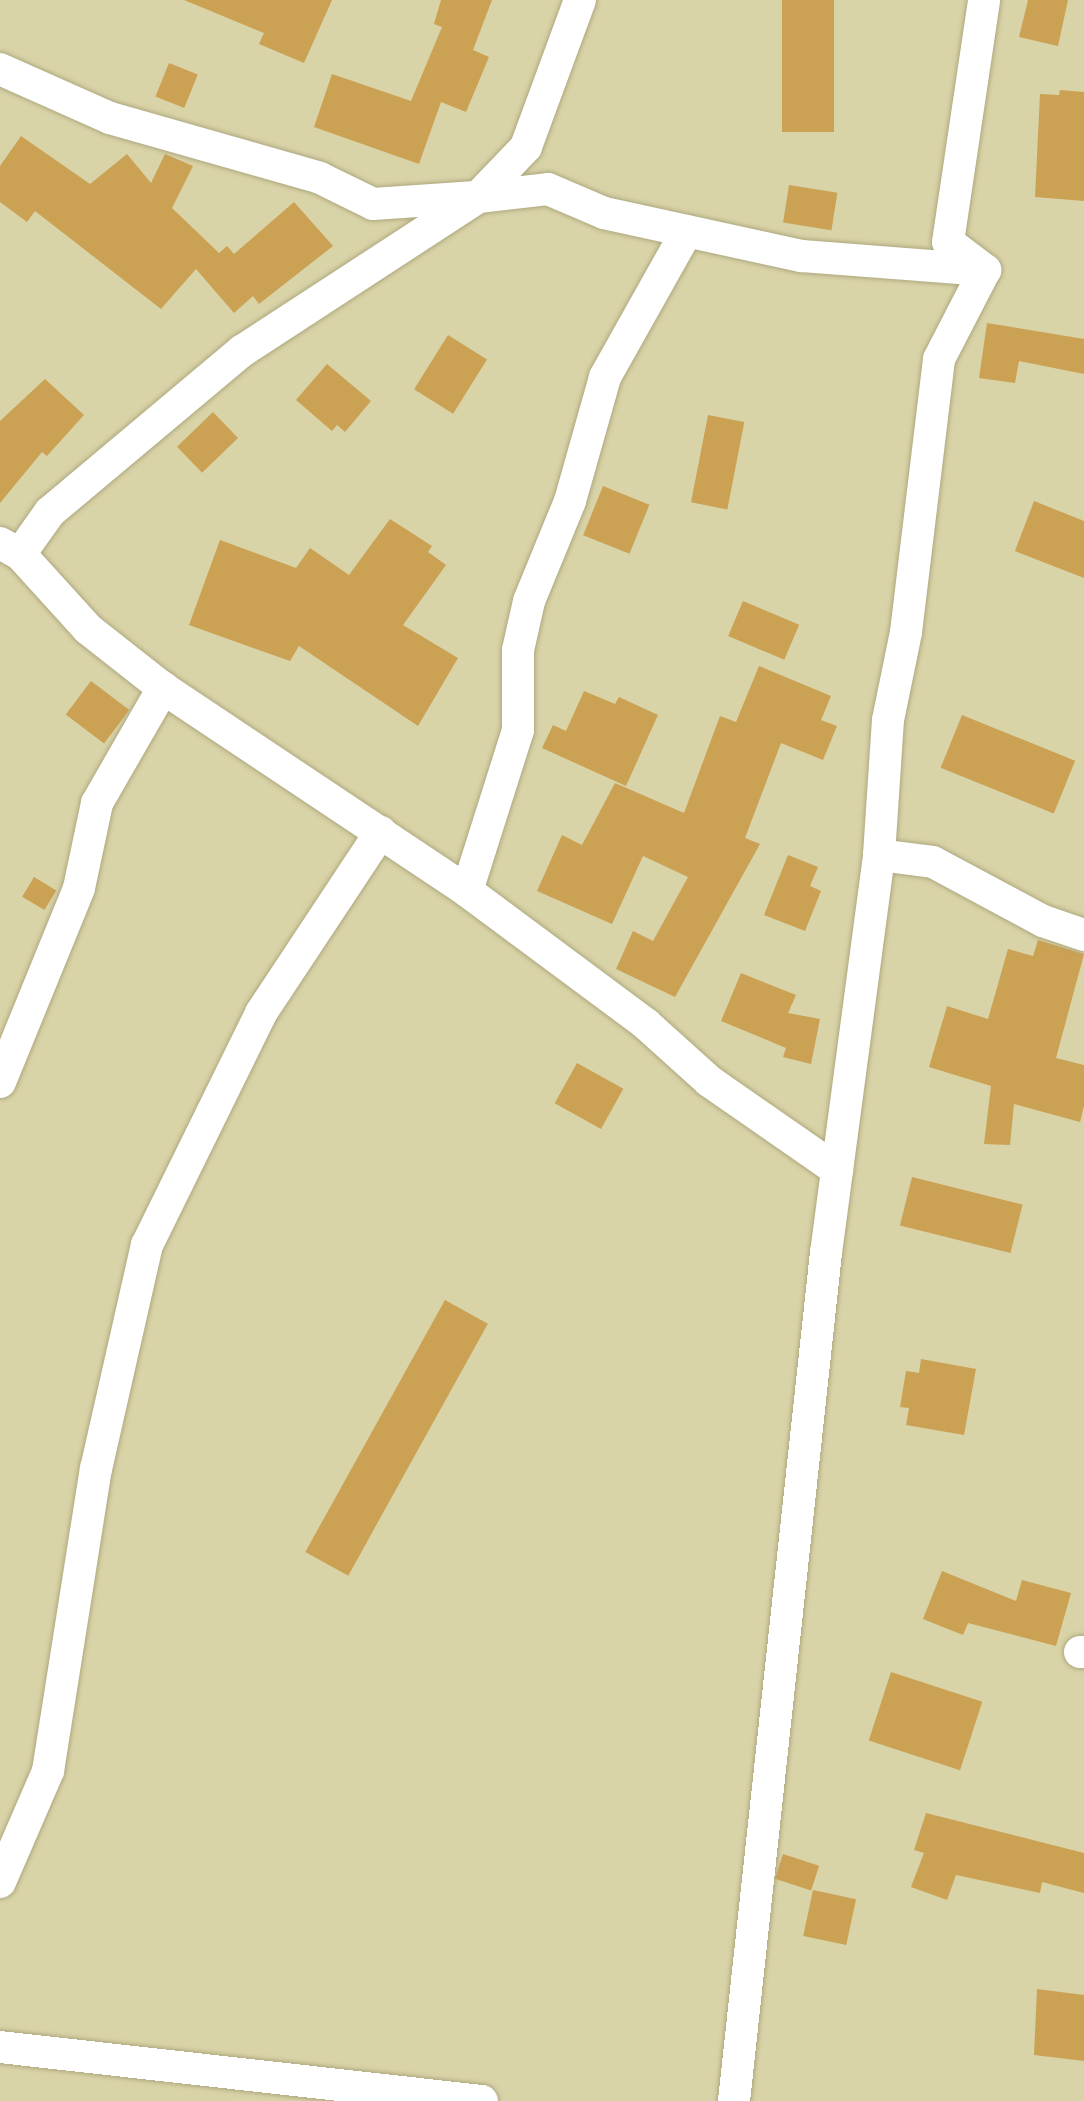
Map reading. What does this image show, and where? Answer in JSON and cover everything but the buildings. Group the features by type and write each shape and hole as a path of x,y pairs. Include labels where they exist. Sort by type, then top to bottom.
{"street":[{"path":"580,0 526,147 478,197 242,351 10,548 88,629 163,688 467,891 646,1024 709,1081 837,1170"},
{"path":"984,0 948,242 985,270"},
{"path":"0,69 110,118 320,178 373,204 548,189 604,213 802,256 985,270"},
{"path":"467,891 518,730 518,650 529,601 570,501 605,377 687,231"},
{"path":"734,2101 837,1170 879,855 886,735 906,632 939,359 985,270"},
{"path":"0,1082 79,888 97,803 163,688"},
{"path":"0,1882 48,1771 96,1469 147,1245 261,1013 381,832"},
{"path":"879,855 933,862 1043,921 1084,935"},
{"path":"0,2047 310,2092 482,2101"}]}
